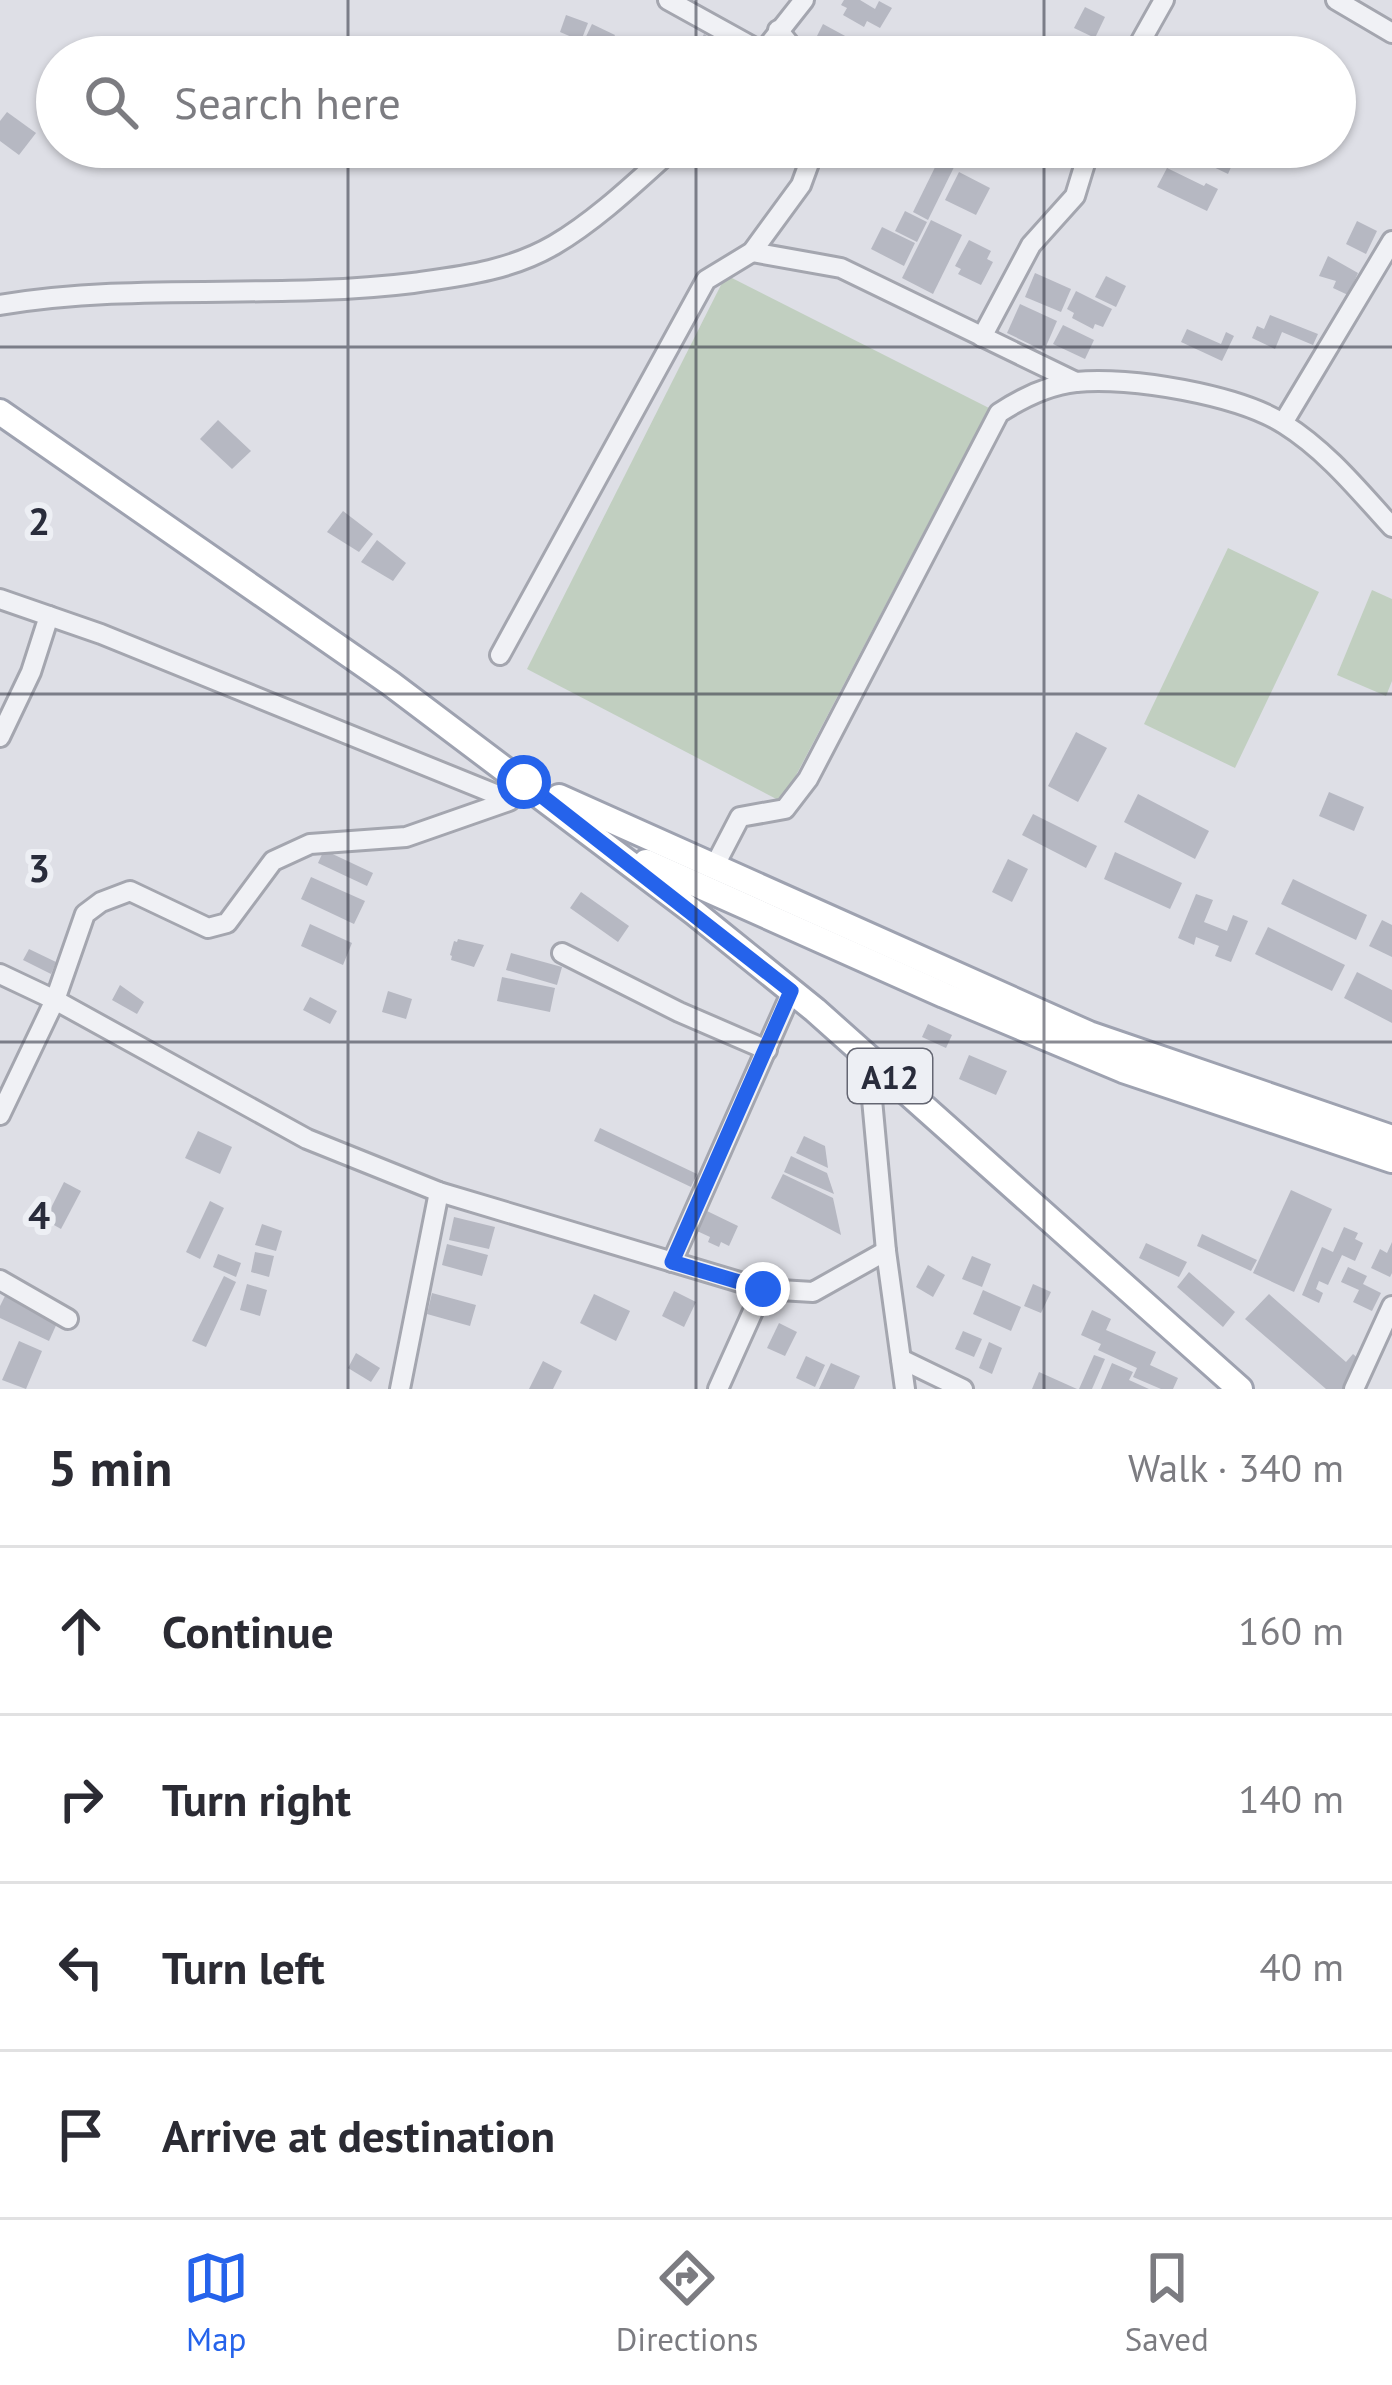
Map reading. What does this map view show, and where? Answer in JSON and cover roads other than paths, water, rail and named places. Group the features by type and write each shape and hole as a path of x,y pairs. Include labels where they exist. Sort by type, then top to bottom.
{"main road":[{"path":"0,412 390,683 516,791 591,832 704,890 1123,1070 1392,1160"},
{"path":"516,791 598,813 704,890 1089,1034 1392,1138"},
{"name":"A12","path":"704,890 791,991 1240,1389"}],"street":[{"path":"668,0 729,36"},
{"path":"774,36 804,0"},
{"path":"1144,36 1164,0"},
{"path":"1336,0 1392,33"},
{"path":"778,30 783,36"},
{"path":"0,305 46,297 383,286 485,274 553,246 652,168"},
{"path":"500,656 706,280 752,252 801,185 807,168"},
{"path":"982,337 1030,245 1075,196 1084,168"},
{"path":"1283,423 1392,241"},
{"path":"752,252 841,268 1076,382"},
{"path":"704,890 740,817 785,809 808,779 999,413 1027,394 1076,382 1144,384 1226,400 1283,423 1337,466 1392,527"},
{"path":"0,599 516,791"},
{"path":"0,737 31,672 49,616"},
{"path":"0,1115 55,1000 85,914 130,891 208,928 227,923 273,861 310,844 406,837 516,791"},
{"path":"562,953 767,1050"},
{"path":"0,974 307,1139 439,1192 763,1289 813,1292 886,1251"},
{"path":"672,1262 791,991"},
{"path":"868,1057 905,1389"},
{"path":"400,1389 439,1192"},
{"path":"0,1280 68,1319"},
{"path":"718,1389 763,1289"},
{"path":"1354,1389 1392,1306"},
{"path":"901,1359 964,1389"}]}
